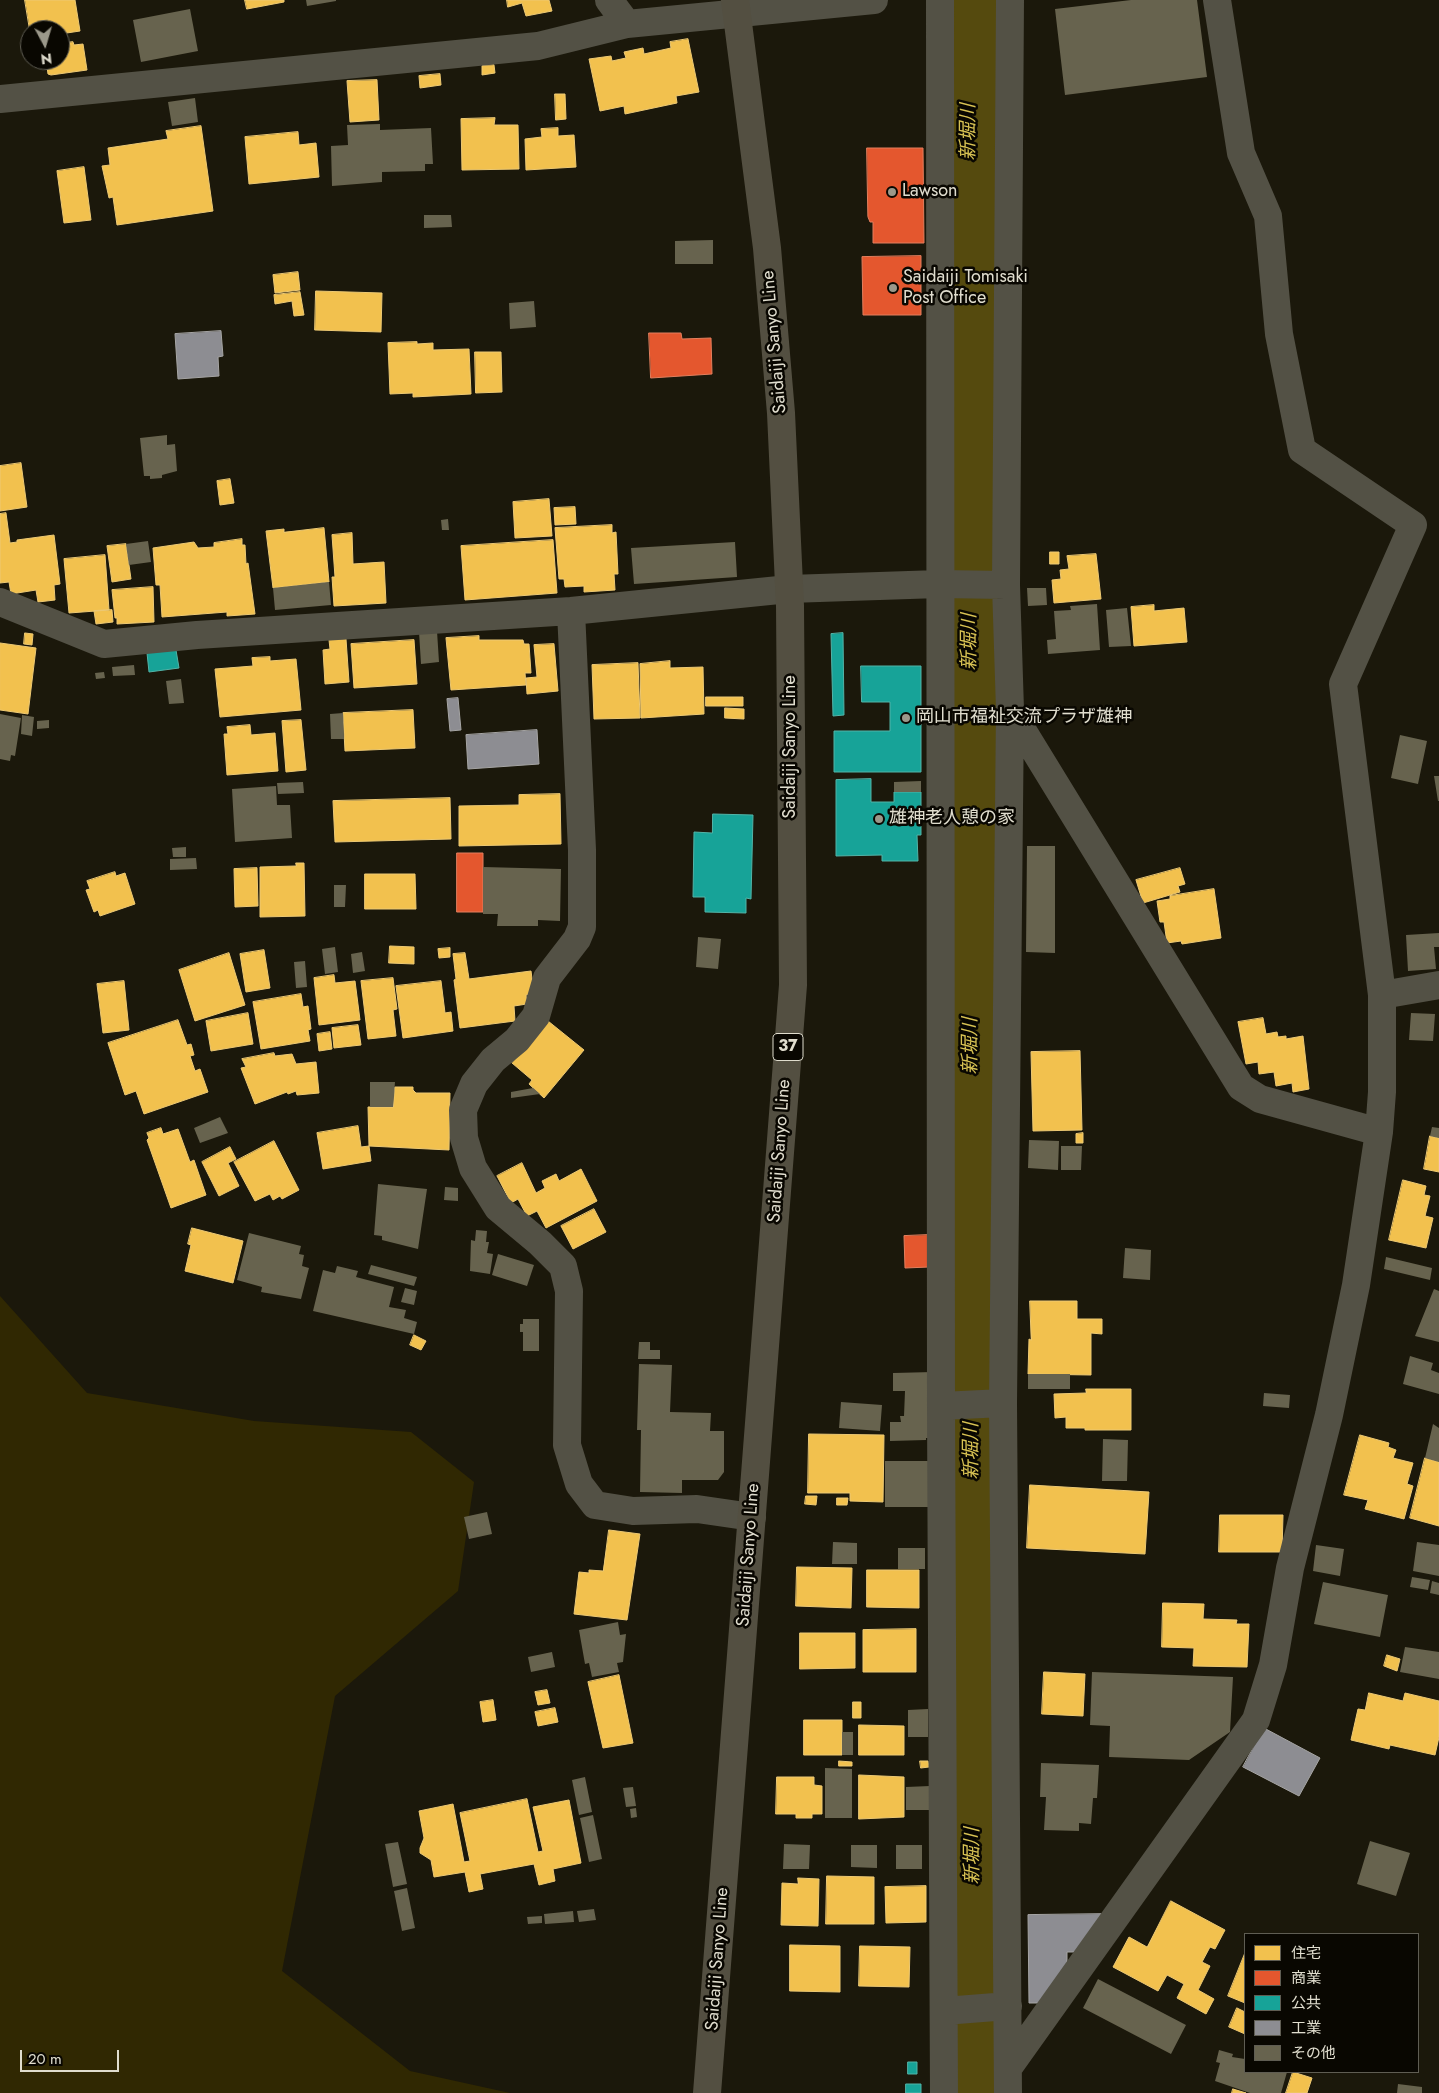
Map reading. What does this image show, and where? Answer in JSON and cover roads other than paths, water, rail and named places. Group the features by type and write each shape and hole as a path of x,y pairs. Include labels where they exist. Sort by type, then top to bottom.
{"main road":[{"name":"Saidaiji Sanyo Line","path":"707,2093 793,985 790,589 781,412 767,248 736,6"}],"street":[{"path":"609,0 627,24"},
{"path":"0,99 538,46 627,24 736,6 874,0"},
{"path":"940,0 944,584 946,1406 951,2011 944,2093"},
{"path":"1008,2081 1001,2007 995,1403 1010,710 1000,584 1010,0"},
{"path":"1008,2081 1256,1720 1273,1665 1290,1568 1329,1415 1354,1294 1379,1132 1382,1092 1382,995 1343,684 1413,525 1302,450 1279,334 1268,216 1241,153 1217,0"},
{"path":"0,602 104,644 197,635 571,611 790,589 1000,584"},
{"path":"571,611 582,850 582,927 577,939 547,978 536,1016 517,1040 493,1060 474,1084 463,1110 464,1138 473,1168 498,1208 540,1243 563,1266 569,1290 567,1445 579,1484 584,1491 595,1505 633,1511 697,1509 752,1517"},
{"path":"1010,710 1241,1087 1260,1100 1379,1132"},
{"path":"1382,995 1439,985"},
{"path":"946,1406 995,1403"},
{"path":"951,2011 1001,2007"}],"waterway":[{"name":"新堀川","path":"968,0 968,595 974,2093"}],"place":[{"name":"Lawson","path":"892,192"},
{"name":"Saidaiji Tomisaki Post Office","path":"893,288"},
{"name":"岡山市福祉交流プラザ雄神","path":"906,718"},
{"name":"雄神老人憩の家","path":"879,819"}]}
